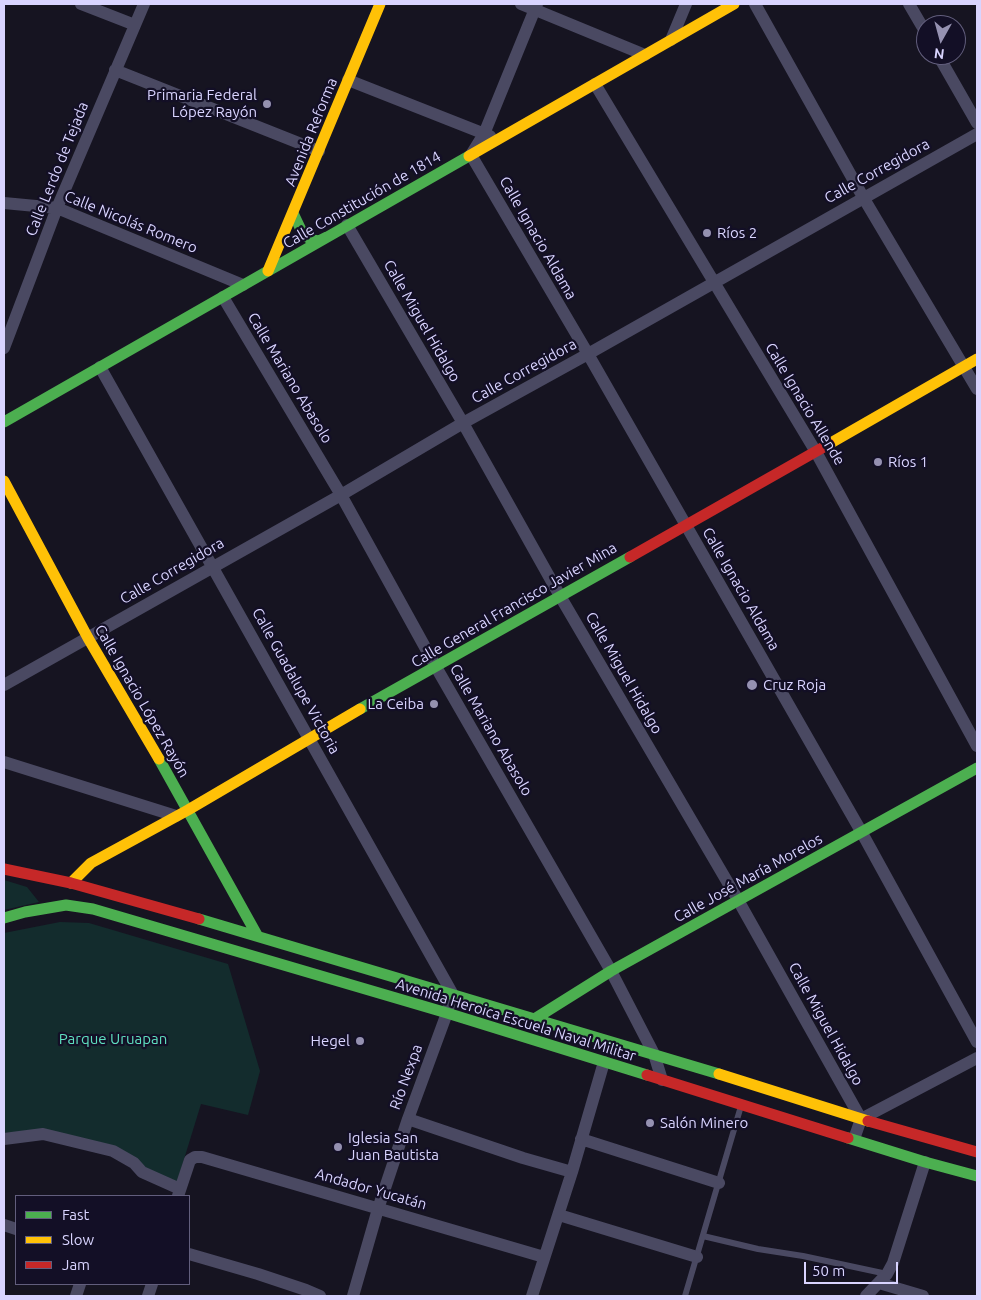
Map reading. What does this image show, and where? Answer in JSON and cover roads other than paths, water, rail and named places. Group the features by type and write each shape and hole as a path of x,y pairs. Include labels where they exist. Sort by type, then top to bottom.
{"street":[{"path":"81,4 135,25"},
{"name":"Calle Lerdo de Tejada","path":"4,348 57,208 144,4"},
{"name":"Avenida Reforma","path":"268,271 294,213 380,4"},
{"path":"521,4 536,7 645,55"},
{"path":"671,40 686,4"},
{"name":"Calle Constitución de 1814","path":"4,422 734,4"},
{"path":"754,4 863,197 977,389"},
{"path":"909,4 916,16"},
{"path":"471,155 484,134 536,7"},
{"path":"944,65 977,123"},
{"path":"115,70 319,151"},
{"path":"348,80 484,134 500,138"},
{"name":"Calle Ignacio Allende","path":"595,84 816,452 977,746"},
{"name":"Calle Corregidora","path":"4,685 341,495 463,423 977,134"},
{"name":"Calle Ignacio Aldama","path":"471,155 588,354 862,833 977,1042"},
{"name":"Calle Nicolás Romero","path":"4,203 57,208 243,285"},
{"path":"294,213 303,234 310,239 319,241 331,235"},
{"name":"Calle Miguel Hidalgo","path":"348,225 463,423 560,596 738,900 860,1119"},
{"name":"Calle Mariano Abasolo","path":"223,297 341,495 436,667 611,971 654,1054 662,1080"},
{"name":"Calle General Francisco Javier Mina","path":"71,883 91,863 188,810 309,738 977,359"},
{"name":"Calle Guadalupe Victoria","path":"100,367 452,993"},
{"name":"Calle Ignacio López Rayón","path":"4,481 88,638 188,810 257,935"},
{"path":"4,762 176,816"},
{"name":"Calle José María Morelos","path":"536,1018 611,971 977,768"},
{"name":"Avenida Heroica Escuela Naval Militar","path":"4,869 71,883 257,935 654,1054 860,1119 977,1152"},
{"path":"4,918 25,912 66,905 71,883"},
{"name":"Avenida Heroica Escuela Naval Militar","path":"66,905 93,910 447,1013 925,1162 977,1176"},
{"path":"447,1013 452,993"},
{"name":"Río Nexpa","path":"353,1296 378,1209 408,1119 447,1013"},
{"path":"854,1139 860,1119 977,1058"},
{"path":"532,1296 559,1216 604,1062"},
{"path":"408,1119 523,1158 572,1172"},
{"path":"4,1139 43,1134 113,1151 134,1163 142,1172 179,1193"},
{"path":"581,1139 719,1183"},
{"name":"Andador Yucatán","path":"179,1193 190,1160 202,1157 544,1257"},
{"path":"866,1296 883,1279 897,1252 925,1162"},
{"path":"559,1216 697,1257"},
{"path":"190,1254 258,1274 320,1296"},
{"path":"883,1279 923,1296"}],"lane":[{"path":"685,1296 742,1105"},
{"path":"703,1236 758,1249 803,1256 883,1279"}],"place":[{"name":"Primaria Federal López Rayón","path":"267,104"},
{"name":"Ríos 2","path":"707,233"},
{"name":"Ríos 1","path":"878,462"},
{"name":"Cruz Roja","path":"752,685"},
{"name":"La Ceiba","path":"434,704"},
{"name":"Hegel","path":"360,1041"},
{"name":"Salón Minero","path":"650,1123"},
{"name":"Iglesia San Juan Bautista","path":"338,1147"}],"park label":[{"name":"Parque Uruapan","path":"113,1039"}]}
